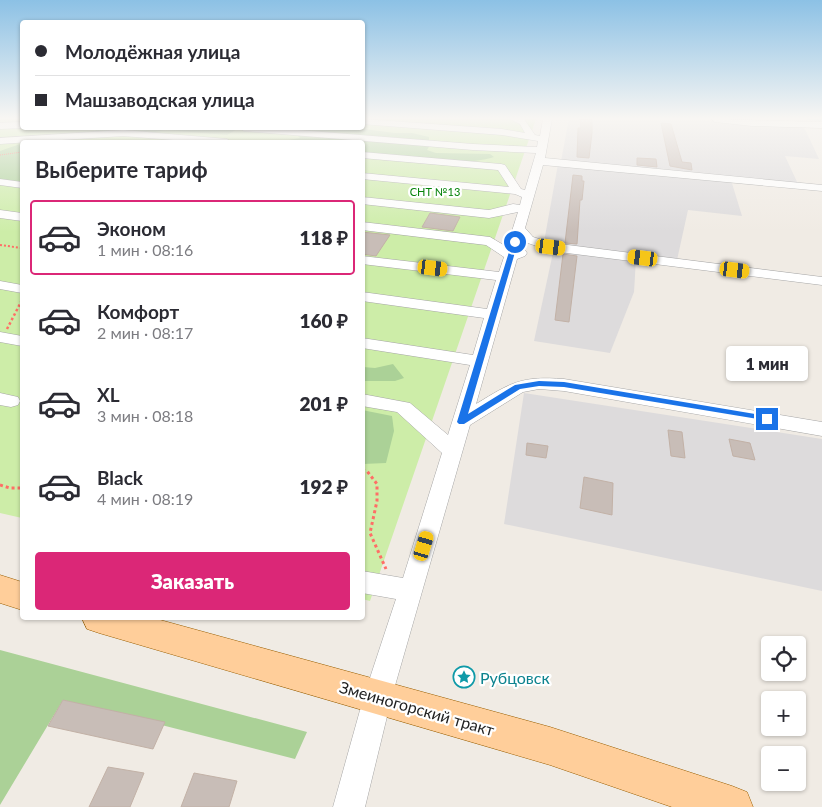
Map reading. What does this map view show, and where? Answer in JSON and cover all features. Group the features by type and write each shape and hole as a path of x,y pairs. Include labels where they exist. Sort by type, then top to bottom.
{"main road":[{"path":"0,589 20,595"},
{"name":"Змеиногорский тракт","path":"106,620 550,746 732,807"}],"street":[{"path":"381,157 501,167 524,198"},
{"path":"354,805 378,696 511,256 519,228 524,198 536,157"},
{"path":"611,157 822,188"},
{"path":"365,176 524,198"},
{"path":"0,182 20,185"},
{"path":"365,200 489,214 513,208 524,198"},
{"path":"0,214 20,217"},
{"path":"365,226 490,242 511,256"},
{"path":"519,228 528,240 551,247 822,281"},
{"path":"511,256 532,249 551,247"},
{"path":"365,260 504,278"},
{"path":"0,285 20,289"},
{"path":"365,296 493,315"},
{"path":"2,337 20,341"},
{"path":"365,343 479,361"},
{"path":"462,422 518,387 539,383 564,384 822,429"},
{"path":"365,401 402,407 453,451"},
{"path":"365,582 400,588"}],"path":[{"path":"0,245 20,248"},
{"path":"2,337 20,304"},
{"path":"365,471 377,484 370,533 387,572 400,588"},
{"path":"0,485 20,488"}],"shaded area":[{"path":"562,157 785,157 798,184 561,161"},
{"path":"792,157 818,157 819,159"},
{"path":"558,164 731,180 742,216 688,210 677,260 544,242"},
{"path":"554,248 636,259 634,292 610,353 534,341"},
{"path":"524,393 822,439 822,591 504,524"}],"green space":[{"name":"СНТ №13","path":"0,157 20,157 20,518 0,513"},
{"path":"0,157 20,157 20,183 0,180"},
{"name":"СНТ №13","path":"365,157 523,157 370,601 365,600"},
{"path":"388,157 494,157 464,162"},
{"path":"393,364 404,378 395,381 365,381 365,367 375,368"},
{"path":"365,411 392,416 394,431 386,463 365,464"},
{"path":"0,650 307,732 295,759 63,700 0,805"}],"building":[{"path":"668,157 680,157 682,162 691,163 692,170 670,166"},
{"path":"637,158 656,159 657,167 637,165"},
{"path":"573,175 582,176 582,181 584,181 582,200 580,200 577,244 565,243"},
{"path":"430,213 460,217 453,231 422,227"},
{"path":"365,232 390,235 376,256 365,254"},
{"path":"563,254 577,256 569,322 555,320"},
{"path":"668,430 682,432 685,458 671,456"},
{"path":"729,439 750,443 755,460 733,456"},
{"path":"527,443 548,446 546,458 526,455"},
{"path":"584,477 613,483 612,515 580,508"},
{"path":"63,700 165,722 153,749 48,726"},
{"path":"108,767 144,773 130,807 89,807"},
{"path":"194,773 237,781 229,807 181,807"}],"place":[{"name":"Рубцовск","path":"464,677"}],"route":[{"path":"515,242 462,422 518,387 539,383 564,384 767,419"}]}
